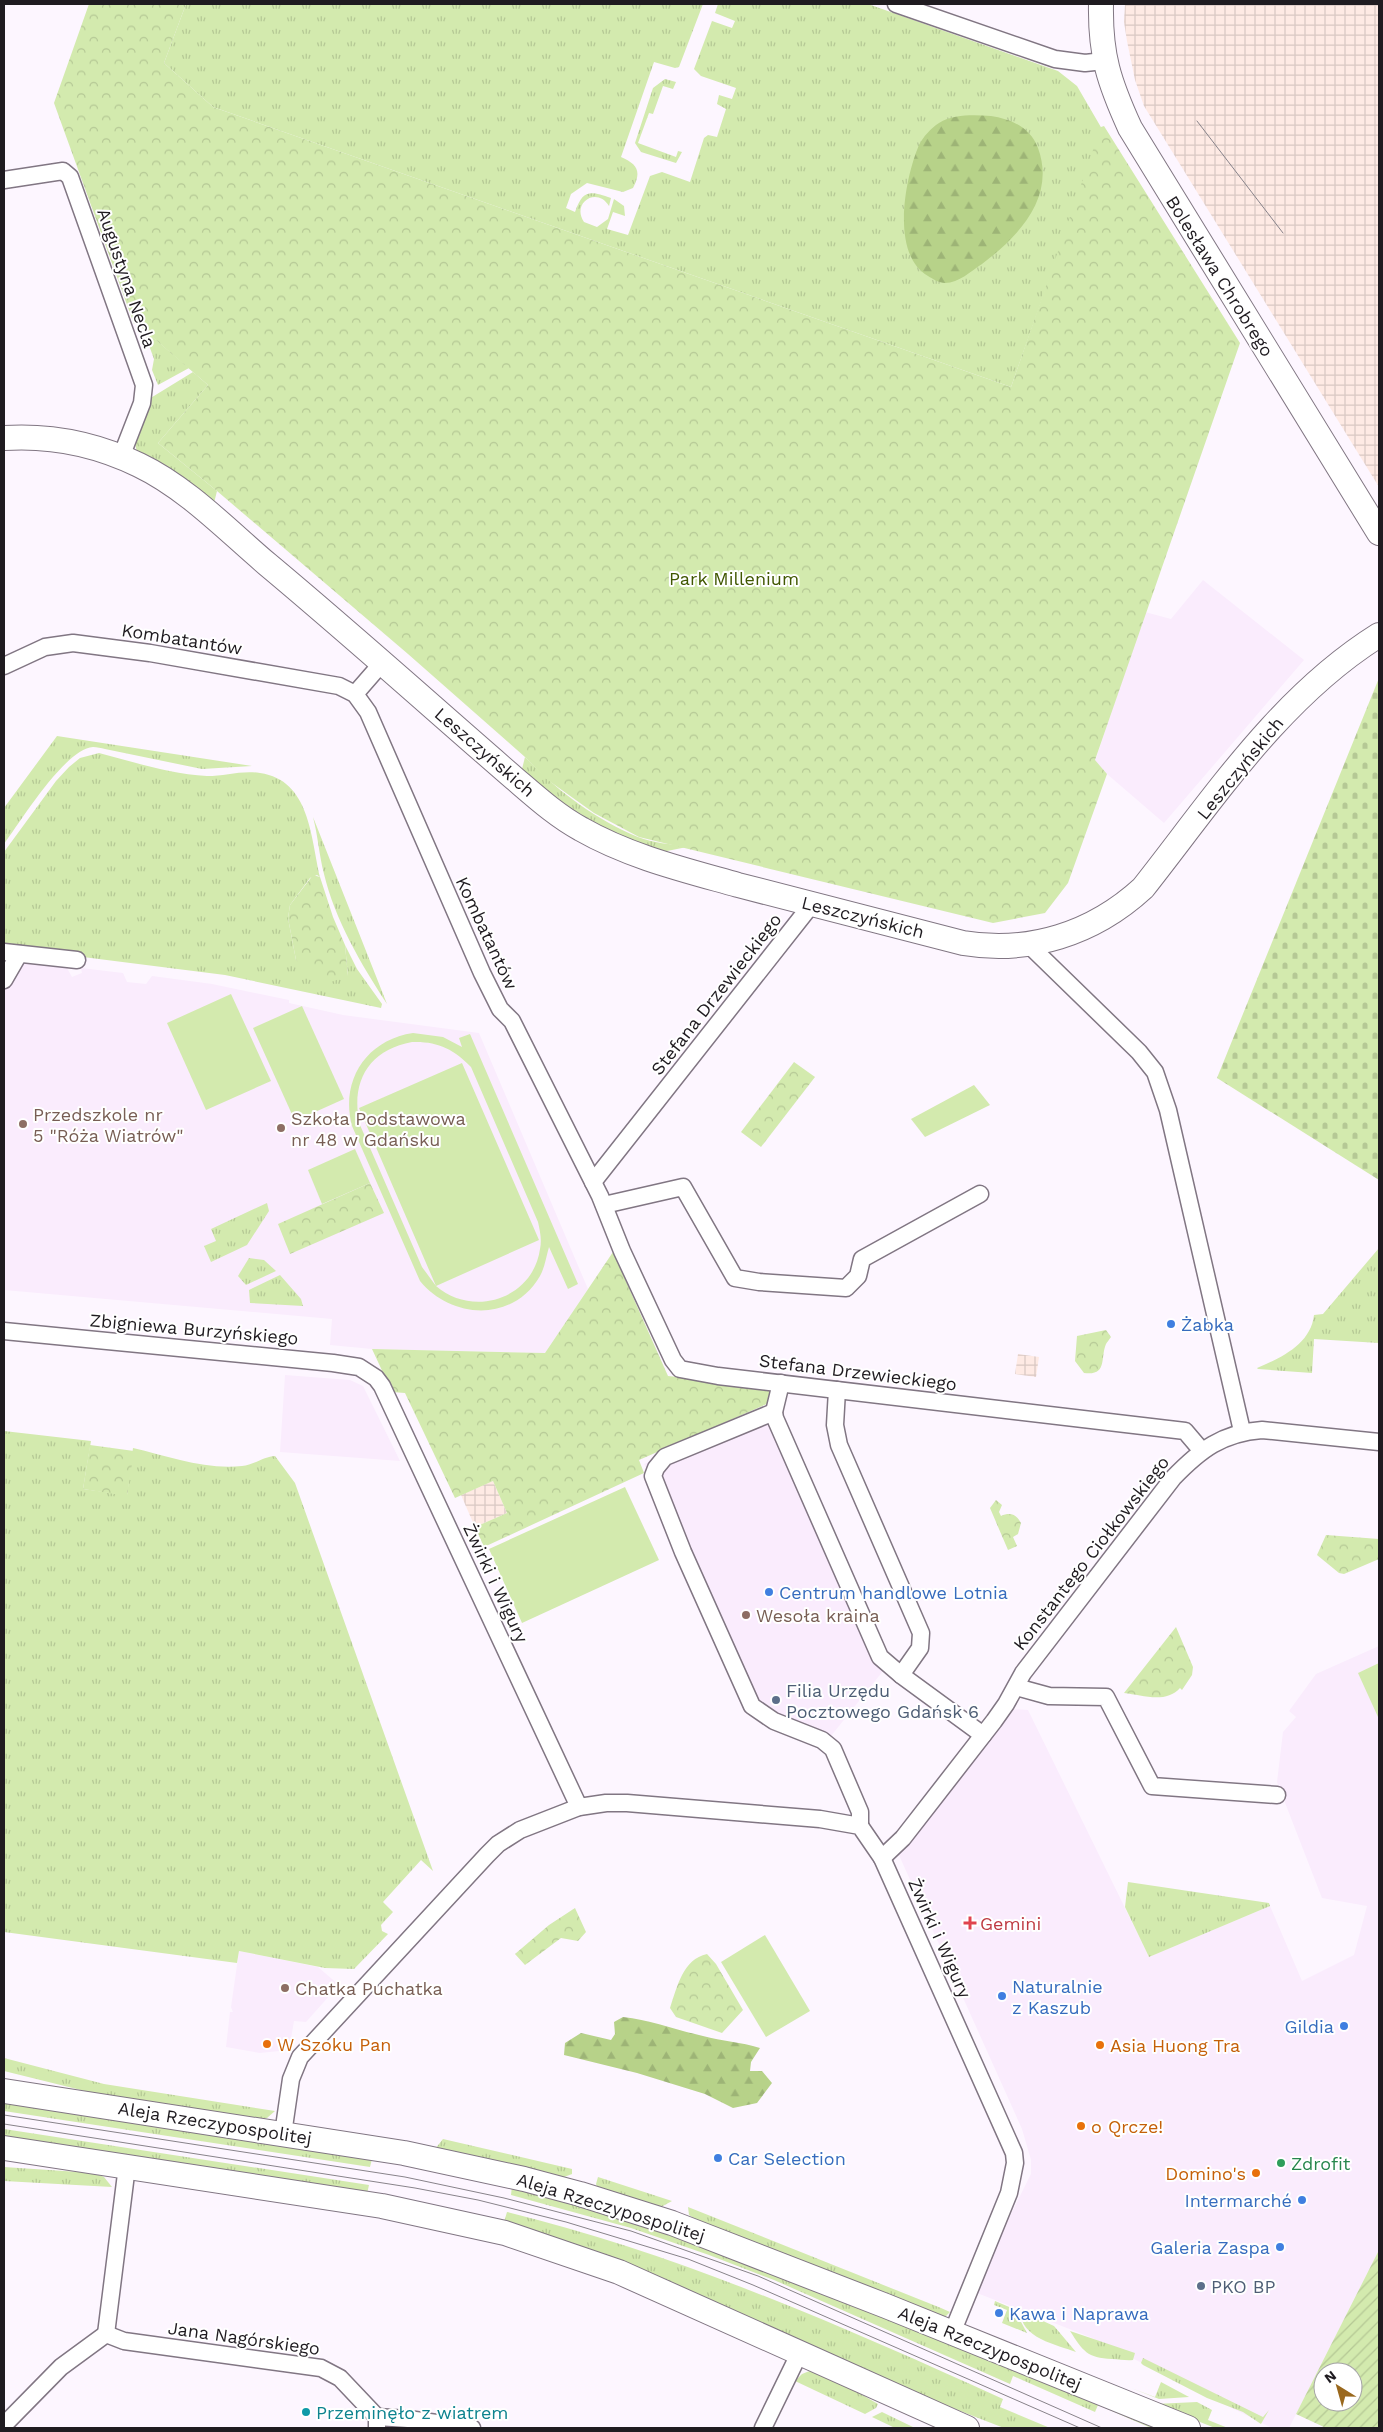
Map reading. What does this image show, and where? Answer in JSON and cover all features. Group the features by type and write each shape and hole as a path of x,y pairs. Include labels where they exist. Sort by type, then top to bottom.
{"street":[{"path":"896,4 1055,59 1085,63 1104,61"},
{"name":"Bolesława Chrobrego","path":"1101,4 1100,35 1104,61 1110,81 1130,128 1379,533"},
{"name":"Augustyna Necla","path":"4,180 63,171 70,177 144,385 142,403 121,457"},
{"name":"Leszczyńskich","path":"4,438 23,436 71,441 121,457 163,479 382,662 549,808 580,829 634,855 812,904 963,943 987,947 1029,945 1087,927 1124,906 1143,888 1293,704 1323,675 1379,636"},
{"name":"Kombatantów","path":"4,666 45,648 73,643 169,656 339,686 355,694 368,712 482,973 500,1009 512,1020 593,1182"},
{"path":"355,694 382,662"},
{"name":"Stefana Drzewieckiego","path":"812,904 593,1182 622,1251 673,1360 680,1369 781,1383 1185,1430 1202,1451"},
{"path":"1029,945 1126,1038 1155,1072 1168,1110 1242,1431"},
{"path":"4,980 12,953 77,960"},
{"path":"604,1205 683,1187 735,1278 759,1282 846,1288 858,1276 862,1259 980,1194"},
{"name":"Zbigniewa Burzyńskiego","path":"4,1331 333,1363 359,1367 376,1378"},
{"name":"Żwirki i Wigury","path":"376,1378 385,1392 578,1806"},
{"path":"781,1383 774,1412 880,1657 901,1675 983,1735"},
{"path":"838,1390 835,1425 839,1445 921,1633 920,1648 901,1675"},
{"path":"283,2134 291,2079 296,2064 308,2047 498,1844 520,1830 578,1806 627,1803 820,1819 860,1826 860,1812 833,1749 828,1744 774,1721 752,1706 683,1552 653,1476 656,1468 665,1458 774,1412"},
{"name":"Konstantego Ciołkowskiego","path":"882,1858 904,1838 983,1735 1006,1704 1023,1673 1173,1478 1202,1451 1242,1431 1286,1432 1379,1442"},
{"path":"1016,1687 1049,1696 1106,1698 1152,1786 1276,1794"},
{"name":"Żwirki i Wigury","path":"860,1826 882,1858 1012,2146 1015,2163 1009,2193 952,2333"},
{"name":"Aleja Rzeczypospolitej","path":"4,2091 404,2153 524,2179 580,2194 672,2223 1188,2428"},
{"path":"4,2148 382,2206 505,2233 619,2272 967,2428"},
{"path":"4,2425 61,2367 106,2334 127,2166"},
{"name":"Jana Nagórskiego","path":"106,2334 124,2340 321,2368 340,2378 377,2423"},
{"path":"763,2428 800,2352"},
{"path":"377,2423 408,2419 472,2428"}],"shaded area":[{"path":"1125,4 1379,4 1379,487 1144,106 1135,80 1127,41 1124,22"},
{"path":"1203,580 1304,660 1164,823 1107,774 1095,761 1145,612 1171,619"},
{"name":"Szkoła Podstawowa nr 48 w Gdańsku","path":"28,962 67,968 72,977 82,973 81,968 123,973 127,982 146,984 152,976 212,984 289,1000 289,1003 343,1015 479,1033 588,1289 545,1353 372,1349 330,1345 332,1319 4,1290 4,991 20,966"},
{"path":"1018,1354 1039,1357 1036,1377 1015,1374"},
{"path":"285,1375 350,1380 363,1386 400,1461 280,1452"},
{"path":"772,1411 887,1666 823,1746 753,1718 752,1706 644,1464"},
{"path":"493,1481 507,1513 475,1527 461,1495"},
{"path":"1379,1646 1379,2250 1322,2362 1313,2362 1313,2381 1289,2428 1272,2428 1090,2337 977,2293 1006,2224 1031,2174 1031,2160 1022,2129 898,1853 1009,1709 1028,1710 1149,1957 1270,1906 1302,1981 1354,1955 1367,1906 1322,1898 1277,1782 1283,1732 1296,1717 1289,1711 1316,1674"},
{"name":"Chatka Puchatka","path":"239,1951 318,1967 339,1985 306,2022 294,2021 289,2050 260,2053 226,2047 230,2012 233,2012 231,2007"}],"green space":[{"name":"Park Millenium","path":"89,4 186,4 164,63 213,107 1011,387 1101,127 1104,126 1240,343 1095,760 1107,774 1068,883 1045,913 993,923 639,837 594,813 545,778 525,757 408,654 158,443 208,385 143,329 140,322 134,324 54,103"},
{"path":"186,4 703,4 679,67 675,68 654,62 621,157 631,162 636,169 637,177 633,188 623,192 587,183 571,194 566,208 575,212 581,199 592,193 611,198 609,206 598,197 587,199 583,203 581,215 584,222 597,227 608,219 614,199 624,206 625,216 613,212 607,229 628,235 650,176 662,172 690,182 704,138 708,135 717,137 726,109 717,104 719,95 732,99 736,88 701,76 694,69 712,21 732,28 735,21 715,13 718,4 868,4 1058,71 1077,86 1102,129 1011,387 213,107 164,63"},
{"path":"665,79 676,82 673,89 663,86 653,114 649,113 638,143 676,157 678,151 682,152 676,163 641,152 635,143 653,88"},
{"path":"971,115 1006,119 1019,125 1035,141 1042,166 1042,183 1038,199 1031,214 1021,228 996,253 960,279 945,283 936,281 916,265 909,251 905,234 906,195 914,159 923,139 939,123 951,118"},
{"path":"143,329 189,368 158,385 152,370 154,359"},
{"path":"193,372 208,385 158,443 217,491 214,503 137,452 134,440 149,399"},
{"path":"1379,678 1379,1180 1217,1078"},
{"path":"57,736 252,766 202,769 93,747 82,751 57,773 4,844 4,808"},
{"path":"99,753 152,767 193,775 214,776 247,772 260,773 277,778 289,787 299,799 305,813 320,877 317,875 310,878 290,905 288,918 296,960 348,976 345,945 357,969 382,1004 381,1008 225,975 4,947 4,852 56,781 69,767 80,758"},
{"path":"525,757 563,792 607,822 644,839 687,847 662,852 643,847 591,822 553,796 522,769"},
{"path":"313,817 387,1004 350,941 335,908 324,874"},
{"path":"313,875 320,877 333,917 345,945 348,976 328,983 296,960 288,918 290,905"},
{"path":"231,994 271,1081 206,1110 167,1023"},
{"path":"302,1006 344,1099 295,1121 253,1028"},
{"path":"413,1033 443,1037 462,1047 459,1038 470,1034 578,1284 568,1289 549,1247 542,1273 528,1291 514,1302 498,1308 482,1310 464,1309 448,1303 433,1294 420,1281 352,1126 349,1109 350,1093 360,1065 382,1044 396,1037","holes":["412,1042 429,1043 444,1047 458,1055 471,1067 538,1222 541,1239 535,1266 526,1280 514,1291 499,1298 483,1302 467,1301 451,1296 436,1286 422,1267 360,1125 358,1110 360,1082 366,1071 384,1052"]},
{"path":"794,1062 815,1077 761,1147 741,1132"},
{"path":"462,1063 539,1240 436,1286 359,1108"},
{"path":"974,1085 990,1105 925,1137 911,1119"},
{"path":"355,1149 370,1183 322,1204 308,1170"},
{"path":"370,1183 384,1213 290,1254 278,1224"},
{"path":"267,1203 269,1211 247,1245 211,1262 204,1246 216,1241 211,1229"},
{"path":"1379,1248 1379,1343 1314,1339 1312,1373 1257,1368 1276,1360 1301,1342 1312,1325 1314,1315 1323,1314"},
{"path":"613,1252 668,1376 765,1386 772,1393 769,1403 639,1460 644,1473 484,1547 475,1527 507,1513 493,1481 455,1498 405,1393 392,1392 372,1349 545,1353"},
{"path":"249,1258 264,1260 276,1271 246,1285 238,1276"},
{"path":"280,1275 301,1299 303,1306 250,1303 249,1290"},
{"path":"1106,1330 1111,1337 1104,1349 1100,1369 1097,1372 1084,1373 1075,1361 1077,1336"},
{"path":"4,1431 91,1441 83,1489 127,1495 133,1448 200,1464 228,1467 246,1465 275,1456 295,1483 433,1871 421,1860 383,1902 393,1912 381,1925 382,1931 388,1934 354,1969 325,1968 239,1951 237,1963 4,1932"},
{"path":"90,1445 134,1451 127,1496 83,1489"},
{"path":"625,1487 659,1560 522,1623 489,1549"},
{"path":"996,1500 1002,1505 999,1512 1001,1516 1012,1515 1021,1523 1018,1534 1013,1537 1017,1546 1008,1550 990,1508"},
{"path":"1326,1535 1379,1539 1379,1559 1344,1574 1339,1573 1317,1555"},
{"path":"1176,1627 1193,1667 1192,1675 1182,1690 1180,1688 1168,1696 1161,1697 1146,1697 1124,1693"},
{"path":"1379,1663 1379,1716 1378,1717 1358,1673"},
{"path":"1128,1882 1269,1903 1270,1906 1149,1957 1125,1907"},
{"path":"575,1908 586,1932 578,1941 561,1938 525,1965 515,1954 549,1925"},
{"path":"765,1935 810,2011 766,2037 721,1962"},
{"path":"707,1954 716,1964 743,2010 722,2033 676,2017 670,2008 682,1975 692,1962"},
{"path":"623,2017 644,2020 710,2038 760,2048 751,2062 750,2071 762,2071 772,2083 757,2103 733,2108 705,2094 637,2073 564,2055 565,2043 581,2033 611,2040 615,2034 614,2022"},
{"path":"4,2058 104,2084 275,2111 267,2118 259,2120 97,2094 4,2071"},
{"path":"4,2100 372,2159 370,2167 4,2111"},
{"path":"4,2129 369,2185 367,2194 4,2138"},
{"path":"443,2139 572,2169 572,2174 559,2179 435,2149"},
{"path":"4,2167 94,2173 104,2177 112,2187 4,2181"},
{"path":"598,2177 672,2201 661,2207 598,2189 596,2184"},
{"path":"512,2186 635,2220 1168,2428 1151,2428 1098,2405 1095,2412 1013,2376 1010,2384 774,2280 631,2228 511,2195"},
{"path":"688,2207 950,2312 946,2316 938,2316 698,2221 689,2215"},
{"path":"507,2212 635,2249 760,2294 883,2345 1003,2399 1000,2407 1050,2428 1004,2428 924,2397 612,2258 504,2222"},
{"path":"1379,2250 1379,2428 1326,2428 1296,2414 1313,2380 1313,2412 1363,2412 1363,2362 1322,2362"},
{"path":"995,2301 1014,2309 1027,2333 1002,2323 1007,2310 994,2305"},
{"path":"1021,2311 1054,2326 1076,2352 1050,2343 1033,2334 1026,2328 1022,2320"},
{"path":"1070,2331 1135,2353 1133,2360 1091,2355 1082,2348"},
{"path":"1143,2358 1263,2417 1269,2410 1261,2424 1243,2412 1207,2398 1143,2365 1141,2363"},
{"path":"812,2370 826,2374 878,2404 876,2408 865,2414 795,2381 802,2374"},
{"path":"1161,2382 1189,2397 1159,2399 1131,2388 1155,2397"},
{"path":"1197,2402 1212,2410 1208,2420 1228,2428 1215,2428 1155,2404"},
{"path":"882,2412 915,2428 895,2428 872,2417"}],"tram line":[{"path":"1197,121 1283,233"},
{"path":"4,2115 405,2177 504,2198 631,2231 758,2276 1102,2428"},
{"path":"4,2124 415,2188 478,2200 566,2222 688,2259 753,2285 1080,2428"}],"place":[{"name":"Przedszkole nr 5 \"Róża Wiatrów\"","path":"23,1124"},
{"name":"Szkoła Podstawowa nr 48 w Gdańsku","path":"281,1128"},
{"name":"Żabka","path":"1171,1324"},
{"name":"Centrum handlowe Lotnia","path":"769,1592"},
{"name":"Wesoła kraina","path":"746,1615"},
{"name":"Filia Urzędu Pocztowego Gdańsk 6","path":"776,1700"},
{"name":"Gemini","path":"970,1923"},
{"name":"Chatka Puchatka","path":"285,1988"},
{"name":"Naturalnie z Kaszub","path":"1002,1996"},
{"name":"Gildia","path":"1344,2026"},
{"name":"W Szoku Pan","path":"267,2044"},
{"name":"Asia Huong Tra","path":"1100,2045"},
{"name":"o Qrcze!","path":"1081,2126"},
{"name":"Car Selection","path":"718,2158"},
{"name":"Zdrofit","path":"1281,2163"},
{"name":"Domino's","path":"1256,2173"},
{"name":"Intermarché","path":"1302,2200"},
{"name":"Galeria Zaspa","path":"1280,2247"},
{"name":"PKO BP","path":"1201,2286"},
{"name":"Kawa i Naprawa","path":"999,2313"},
{"name":"Przeminęło z wiatrem","path":"306,2412"}]}
